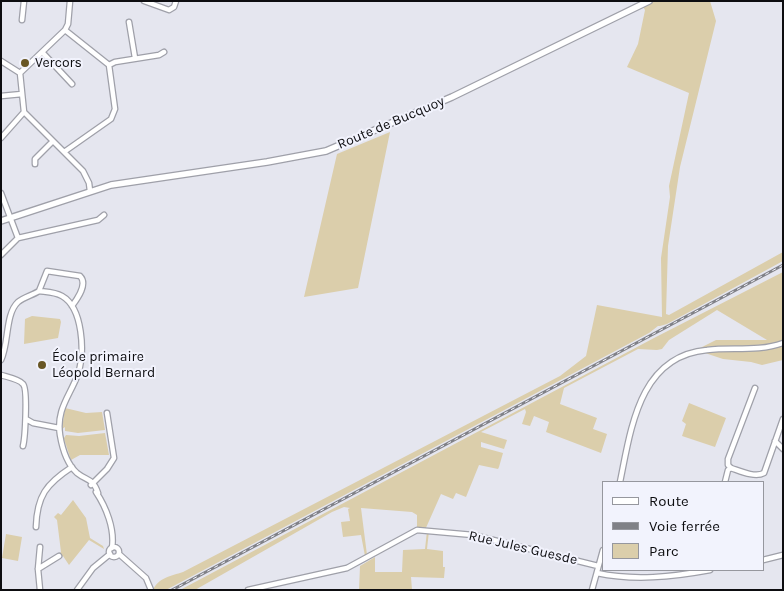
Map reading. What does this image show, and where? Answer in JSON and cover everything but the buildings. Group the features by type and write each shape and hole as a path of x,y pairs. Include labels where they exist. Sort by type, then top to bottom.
{"main road":[{"name":"Route de Bucquoy","path":"1,221 113,184 267,162 326,151 452,97 649,1"}],"street":[{"path":"22,20 24,1"},
{"path":"20,73 66,30 70,1"},
{"path":"144,1 169,10 174,7 176,1"},
{"path":"129,22 135,58"},
{"path":"64,152 111,119 115,109 109,65 66,30"},
{"path":"42,52 72,84"},
{"path":"109,65 115,62 158,55 164,52"},
{"path":"1,61 20,73"},
{"path":"20,73 24,112 85,174 90,191"},
{"path":"1,96 22,94"},
{"path":"1,138 24,112"},
{"path":"35,164 35,159 53,141"},
{"path":"1,192 18,238"},
{"path":"1,255 18,238 98,220 104,216"},
{"path":"40,291 47,271 80,276 84,283 79,296 72,306"},
{"path":"1,360 9,324 16,305 20,300 40,291 61,295 69,301 80,328 81,356 78,374 61,411 59,428 62,445 72,467 93,484 98,493 107,514 112,537 110,554 93,568 77,590"},
{"path":"620,481 630,431 640,402 653,379 669,363 676,358 699,351 769,348 783,343"},
{"path":"1,375 20,381 24,385 26,419 22,446"},
{"path":"725,481 730,468 728,459 755,388"},
{"path":"93,484 112,463 114,458 108,413"},
{"path":"26,419 59,428"},
{"path":"730,468 755,475 764,473 783,419"},
{"path":"775,441 783,449"},
{"path":"36,527 38,508 44,491 56,478 72,467"},
{"name":"Rue Jules Guesde","path":"248,590 347,568 418,530 481,536 598,566"},
{"path":"40,547 38,568 40,590"},
{"path":"112,548 118,549 119,554 146,578 151,590"},
{"path":"592,590 602,553"},
{"path":"110,554 114,557 119,554"},
{"path":"764,560 783,555"},
{"path":"38,568 59,556"},
{"path":"597,573 622,578 642,578 704,571"}],"green space":[{"path":"649,1 710,1 716,21 680,167 668,246 666,314 669,315 783,252 783,261 166,590 153,590 165,578 183,572 560,376 586,356 597,305 662,317 661,258 670,197 669,186 689,93 627,67 638,44 645,10 642,5"},
{"path":"390,132 358,288 304,297 337,154"},
{"path":"783,272 783,360 762,365 723,359 696,350 716,340 767,340 717,310 669,340 662,349 638,349 564,388 560,404 597,418 593,429 607,434 601,453 546,432 549,422 534,416 530,426 522,424 526,412 525,409 481,432 507,440 504,449 481,442 481,447 503,453 498,469 479,465 466,497 456,493 453,499 441,494 425,530 417,530 417,515 412,512 361,508 367,555 365,556 361,535 343,537 341,522 350,521 348,509 350,508 344,507 195,590 180,590 654,338"},
{"path":"32,316 60,319 58,338 24,344 25,319"},
{"path":"689,403 726,418 715,447 682,436 686,424 682,421"},
{"path":"65,408 86,413 102,412 105,430 78,433 65,431 65,427 62,429"},
{"path":"105,433 109,455 80,455 71,460 63,436 64,438 66,435 79,436"},
{"path":"73,500 86,518 90,538 103,546 104,549 89,540 69,565 63,556 61,557 59,554 61,552 57,520 54,517 58,513 61,515"},
{"path":"427,531 429,531 427,549 443,551 444,578 411,577 412,590 359,590 360,566 375,557 375,572 402,572 403,550 425,549"},
{"path":"6,534 22,537 18,561 2,558"}],"railway":[{"path":"172,590 783,265"}],"place":[{"name":"Vercors","path":"25,63"},
{"name":"École primaire Léopold Bernard","path":"42,365"}]}
